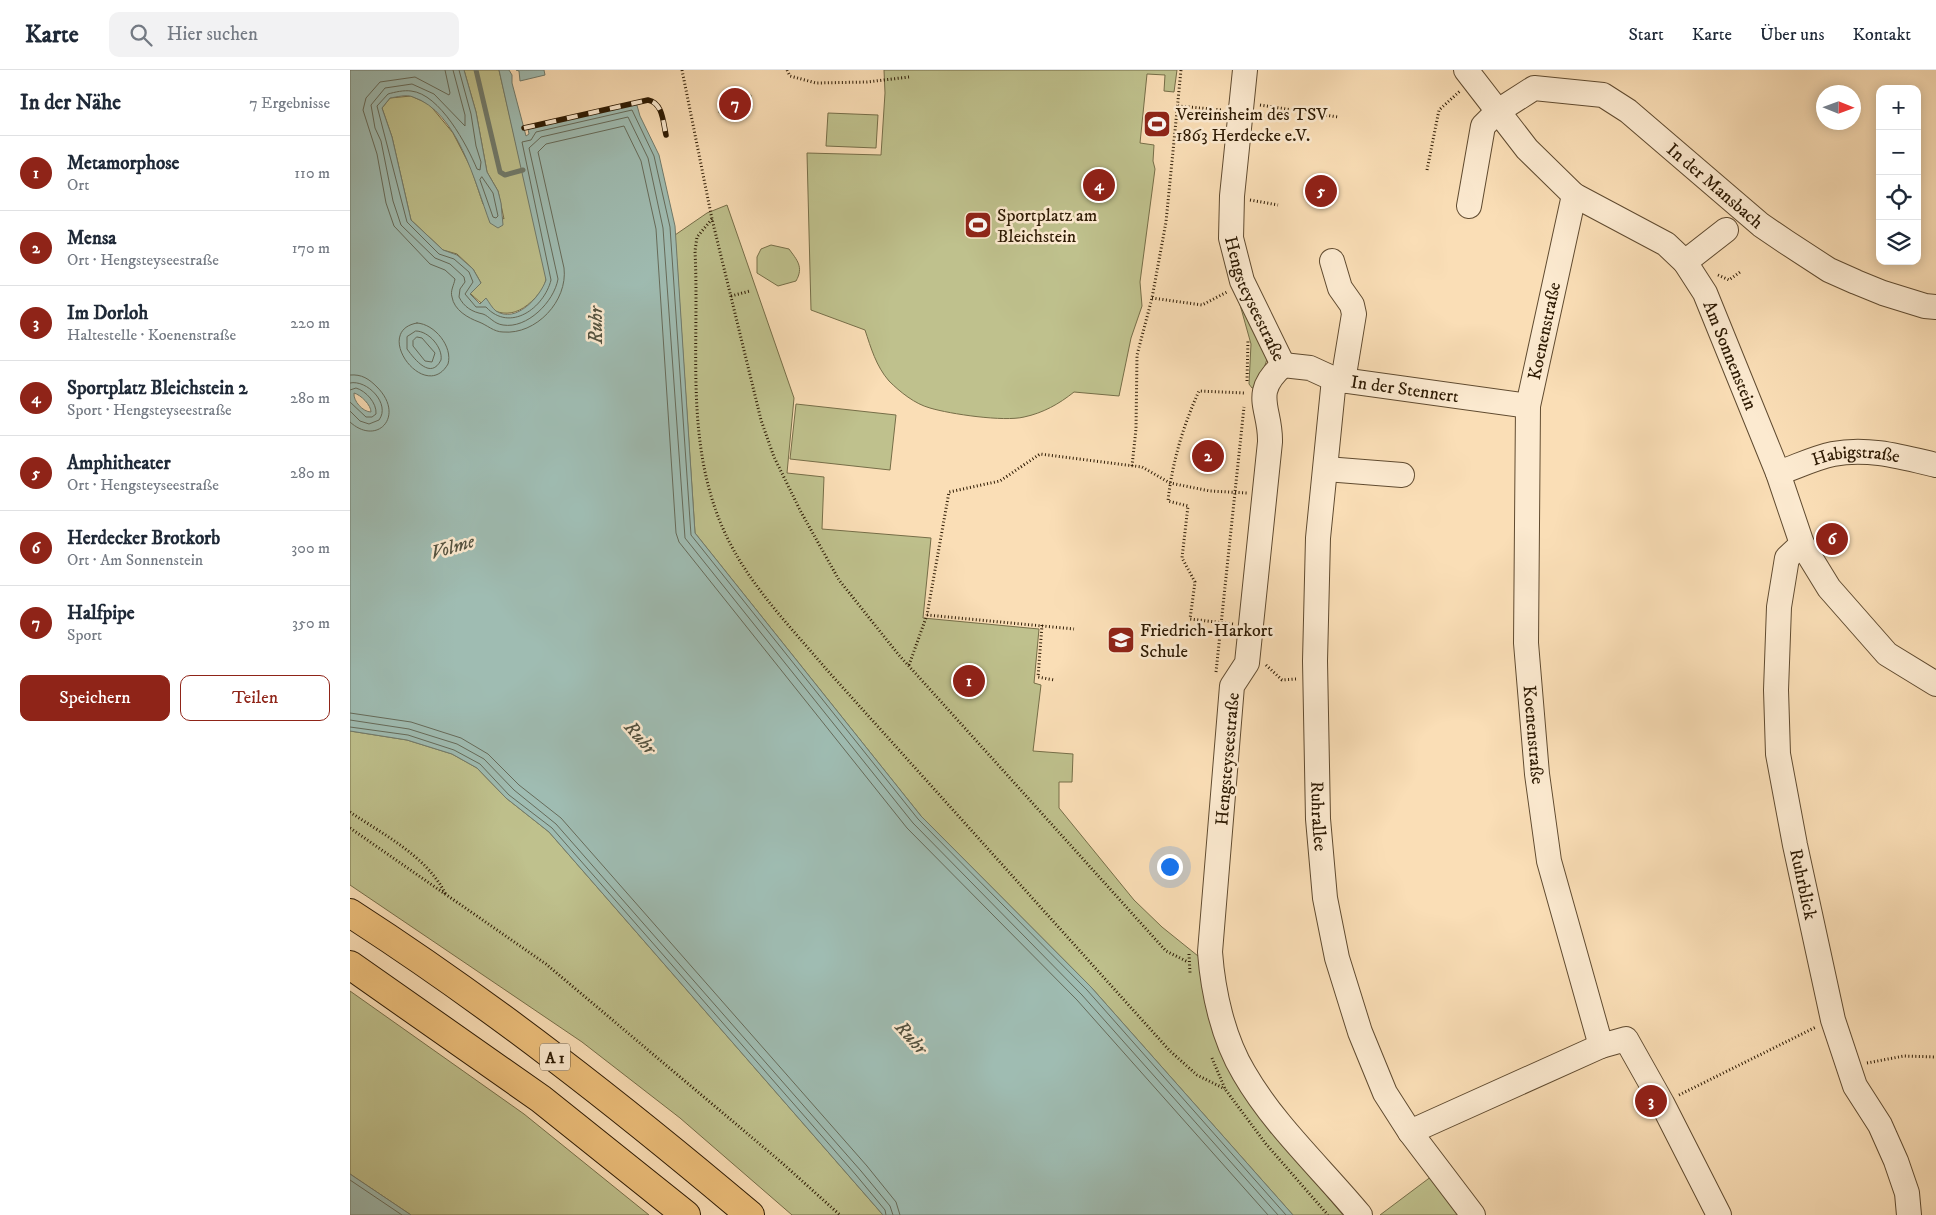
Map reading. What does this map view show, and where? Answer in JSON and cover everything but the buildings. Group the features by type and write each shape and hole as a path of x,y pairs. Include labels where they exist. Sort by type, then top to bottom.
{"highway":[{"name":"A 1","path":"350,913 407,950 580,1075 642,1123 750,1215"},
{"name":"A 1","path":"350,965 541,1099 686,1215"}],"street":[{"name":"Hengsteyseestraße","path":"1245,70 1232,198 1232,238 1242,281 1283,366 1270,376 1255,395 1264,411 1270,434 1247,663 1232,686 1210,952 1212,970 1228,1037 1243,1071 1266,1107 1360,1215"},
{"name":"Am Sonnenstein","path":"1470,75 1527,149 1574,195 1666,244 1685,262 1705,293 1778,473 1802,544 1829,588 1888,654 1936,684"},
{"name":"In der Mansbach","path":"1469,206 1483,126 1498,111 1534,88 1603,95 1628,111 1760,225 1829,270 1883,293 1925,306 1936,307"},
{"name":"Koenenstraße","path":"1574,195 1528,406 1526,643 1537,774 1549,861 1601,1046"},
{"path":"1685,262 1726,230"},
{"name":"Ruhrallee","path":"1332,261 1340,288 1352,305 1354,314 1338,380 1318,538 1315,679 1318,819 1325,898 1337,958 1360,1032 1385,1093 1410,1132 1473,1215"},
{"name":"In der Stennert","path":"1283,366 1310,368 1338,380 1528,406"},
{"name":"Habigstraße","path":"1778,473 1815,459 1852,452 1892,455 1936,465"},
{"path":"1326,469 1402,475"},
{"name":"Ruhrblick","path":"1802,544 1787,558 1779,607 1776,690 1778,754 1796,854 1834,1020 1847,1067 1855,1086 1880,1125 1896,1161 1907,1193 1909,1215"},
{"path":"1410,1132 1601,1046 1626,1039 1719,1215"}],"path":[{"path":"682,70 712,219 759,411 774,457 801,512 839,580 909,665 1166,951 1188,962 1190,948"},
{"path":"787,70 790,76 816,83 867,82 909,77"},
{"path":"1132,466 1137,419 1137,355 1152,298 1166,222 1181,70"},
{"path":"1427,170 1440,110 1470,75"},
{"path":"1178,106 1242,107 1338,117"},
{"path":"1232,198 1278,205"},
{"path":"712,219 697,237 695,251 695,394 699,437 707,486 732,548 747,572 782,617 827,670 1170,1051 1197,1075 1225,1089 1266,1144 1328,1215"},
{"path":"1152,298 1202,305 1232,289 1242,281"},
{"path":"731,296 750,291"},
{"path":"1215,682 1236,492 1255,395 1248,338"},
{"path":"1222,622 1190,619 1195,582 1182,558 1188,506 1168,501 1170,483 1184,424 1199,391 1255,395"},
{"path":"909,665 927,615 948,492 1000,481 1040,454 1142,467 1170,483 1210,491 1265,495"},
{"path":"927,615 1074,629"},
{"path":"1042,625 1038,677 1054,680"},
{"path":"1270,669 1282,680 1315,679"},
{"path":"350,812 421,862 438,879 446,896"},
{"path":"350,828 546,964 781,1162 840,1215"},
{"path":"1662,1104 1834,1020"},
{"path":"1847,1067 1904,1056 1936,1057"}],"green space":[{"path":"464,70 499,70 546,273 544,286 536,297 528,305 511,313 495,311 478,301 470,293 481,283 473,269 457,254 443,250 411,220 392,137 382,108 390,98 411,96 429,104 453,133 471,168 483,204 504,219 498,191 487,172 476,112"},
{"name":"Sportplatz am Bleichstein","path":"884,70 1177,70 1174,92 1164,91 1165,75 1147,74 1140,143 1154,145 1153,161 1155,169 1140,282 1142,306 1131,338 1119,396 1074,392 1057,404 1044,410 1024,417 1004,419 950,413 930,408 908,397 884,375 877,363 865,330 811,310 807,153 881,155 885,93"},
{"path":"751,95 752,107 719,113 718,100"},
{"path":"828,113 878,115 876,148 826,146"},
{"path":"727,205 794,398 787,473 824,477 822,529 931,538 923,618 1039,629 1034,683 1041,685 1033,751 1073,754 1072,782 1059,782 1059,808 1134,900 1162,927 1203,960 1218,1047 1254,1110 1343,1215 1293,1215 1091,987 921,816 695,533 675,235 707,213"},
{"path":"771,245 789,249 795,257 799,264 796,281 778,286 757,273 757,257 761,249"},
{"path":"1237,294 1267,359 1258,388 1252,388 1249,384 1251,344"},
{"path":"796,404 896,415 890,470 790,459"},
{"path":"350,731 407,740 452,754 477,768 506,798 549,832 883,1215 792,1215 680,1118 582,1042 350,885"},
{"path":"350,991 524,1114 649,1215 411,1215 350,1174"},
{"path":"1432,1176 1462,1215 1380,1215"}],"water":[{"path":"350,70 464,70 476,112 487,172 498,191 501,203 503,225 498,228 490,223 463,151 442,117 429,105 411,96 390,98 382,108 392,137 411,220 443,250 457,255 473,269 481,283 470,294 480,304 486,298 496,311 504,314 511,314 526,307 533,301 546,280 499,70 509,70 512,75 512,83 526,136 529,134 528,129 636,102 640,116 659,155 675,226 695,533 921,816 1091,987 1293,1215 883,1215 549,832 506,798 477,768 452,754 407,740 350,731","holes":["354,393 367,403 371,412 359,406 354,396"]},
{"path":"516,70 544,70 545,75 520,81 519,71"},
{"path":"350,1174 411,1215 350,1215"}],"waterway":[{"path":"476,70 500,172 505,175 523,170"}],"railway":[{"path":"524,128 648,100 657,105 663,119 666,135"}],"place":[{"name":"Halfpipe","path":"735,104"},
{"name":"Vereinsheim des TSV 1863 Herdecke e.V.","path":"1157,124"},
{"name":"Sportplatz Bleichstein 2","path":"1099,185"},
{"name":"Amphitheater","path":"1321,191"},
{"name":"Sportplatz am Bleichstein","path":"978,225"},
{"name":"Mensa","path":"1208,456"},
{"name":"Herdecker Brotkorb","path":"1832,539"},
{"name":"Friedrich-Harkort Schule","path":"1121,640"},
{"name":"Metamorphose","path":"969,681"},
{"name":"Im Dorloh","path":"1651,1101"}],"water label":[{"name":"Ruhr","path":"595,325"},
{"name":"Volme","path":"452,546"},
{"name":"Ruhr","path":"641,737"},
{"name":"Ruhr","path":"912,1037"}]}
